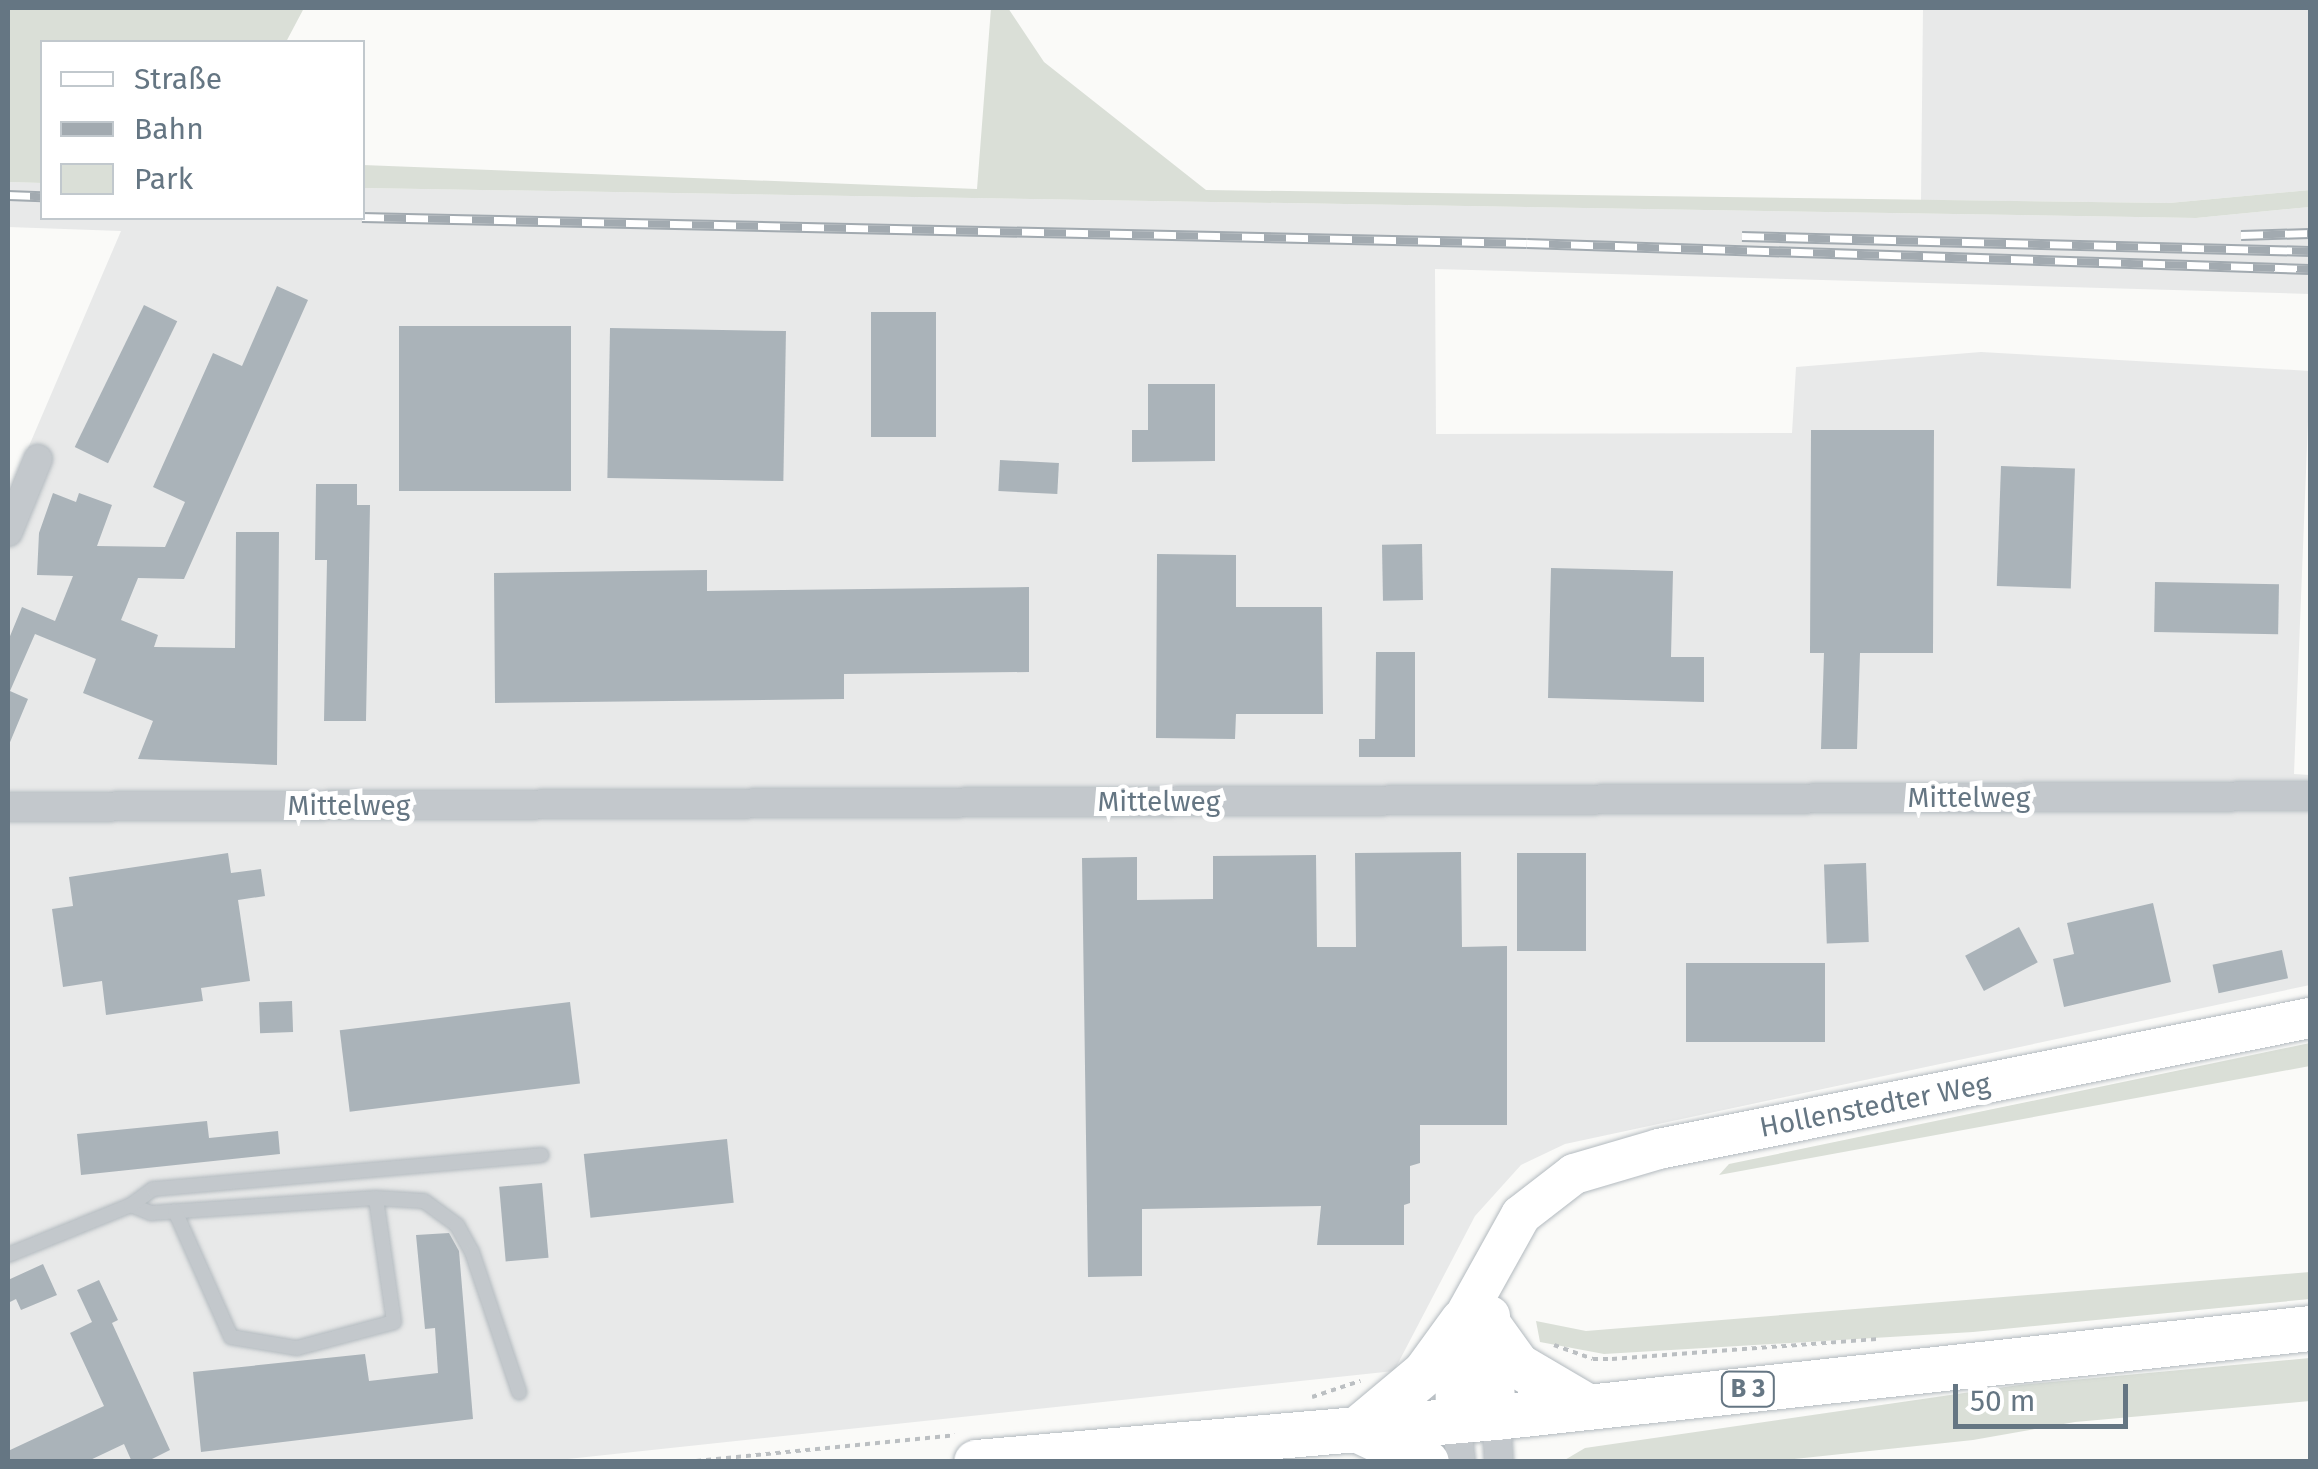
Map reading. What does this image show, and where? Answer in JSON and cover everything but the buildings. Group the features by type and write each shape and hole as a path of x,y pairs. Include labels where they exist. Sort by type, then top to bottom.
{"main road":[{"name":"Hollenstedter Weg","path":"1490,1338 1487,1274 1521,1216 1540,1197 1574,1174 1616,1159 2310,1018"},
{"name":"B 3","path":"976,1462 1356,1430 1471,1433 1588,1407 2310,1328"},
{"path":"1490,1338 1588,1407"},
{"path":"1426,1462 1404,1448 1356,1430 1425,1372 1490,1338"},
{"path":"1471,1433 1455,1348 1490,1338"}],"street":[{"path":"8,532 38,458"},
{"name":"Mittelweg","path":"8,807 2310,796"},
{"path":"1471,1433 1499,1462"}],"lane":[{"path":"8,1255 131,1205 153,1189 542,1154"},
{"path":"131,1205 151,1212 175,1212 376,1198 424,1201 457,1225 498,1322 519,1392"},
{"path":"175,1212 231,1337 297,1348 394,1322 376,1198"}],"path":[{"path":"1490,1338 1553,1345 1592,1359 1612,1359 1884,1338"}],"shaded area":[{"path":"1923,8 2310,8 2310,190 2169,203 1921,200"},
{"path":"8,182 40,183 40,220 365,220 365,188 2196,218 2310,207 2310,294 1435,269 1436,434 1792,433 1796,367 1981,352 2310,371 2294,774 2310,775 2310,985 1565,1144 1521,1165 1475,1216 1394,1371 549,1461 8,1461 8,495 121,231 8,227"}],"green space":[{"path":"8,8 304,8 287,40 40,40 40,183 8,182"},
{"path":"991,8 1008,8 1044,62 1206,190 2169,203 2310,190 2310,207 2196,218 365,188 365,165 977,189"},
{"path":"2310,1043 2310,1066 1719,1175 1729,1164"},
{"path":"2310,1272 2310,1299 1973,1332 1604,1354 1540,1342 1536,1321 1586,1331"},
{"path":"2310,1358 2310,1401 2075,1422 1973,1440 1775,1461 1563,1461 1585,1448 2019,1385"}],"railway":[{"path":"8,195 40,196"},
{"path":"365,217 1527,243 2310,269"},
{"path":"2241,235 2310,233"},
{"path":"1742,236 2310,251"}]}
